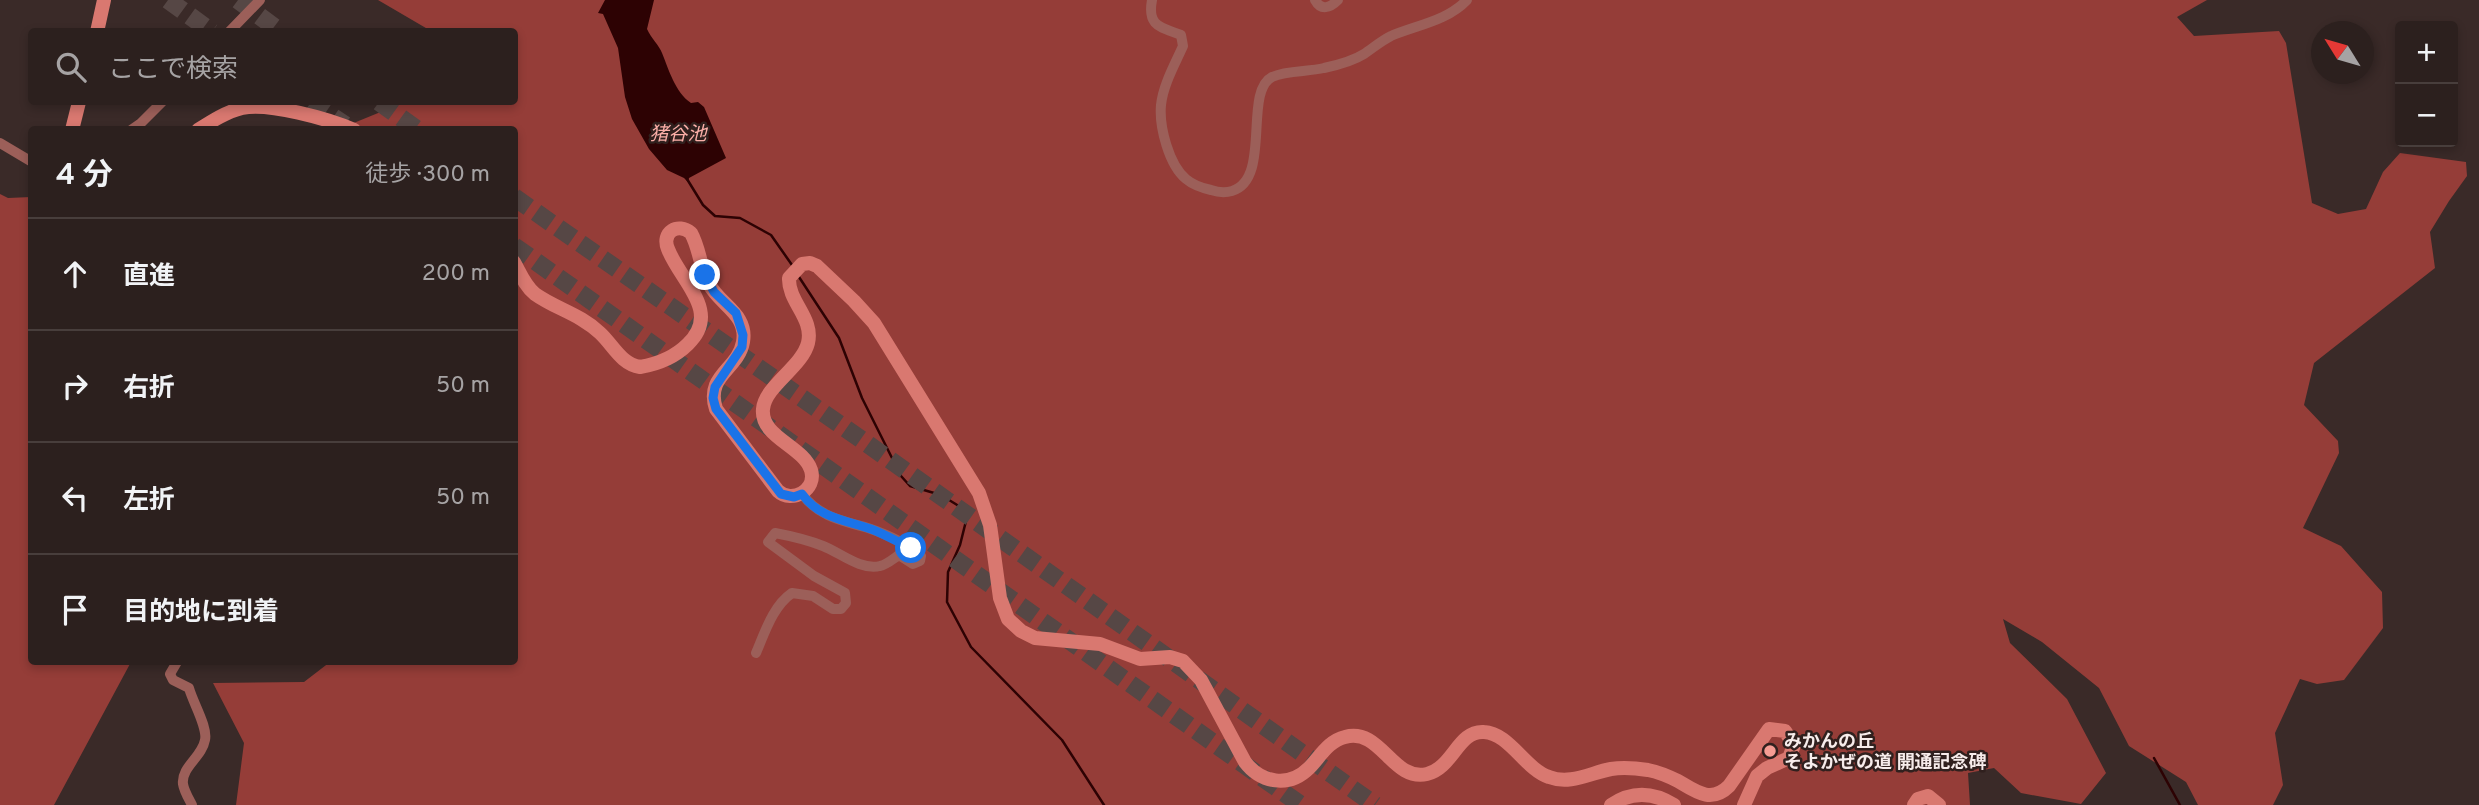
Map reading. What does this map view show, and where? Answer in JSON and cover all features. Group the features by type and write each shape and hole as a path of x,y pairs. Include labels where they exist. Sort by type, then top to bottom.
{"street":[{"path":"98,28 104,0"},
{"path":"233,28 260,0"},
{"path":"1152,0 1151,14 1157,24 1181,35 1183,40 1161,109 1163,128 1175,165 1184,178 1195,185 1223,192 1235,190 1243,183 1253,162 1259,91 1268,79 1282,74 1324,68 1359,57 1391,37 1446,16 1467,0"},
{"path":"1315,0 1326,8 1333,6 1338,0"},
{"path":"73,126 78,105"},
{"path":"138,126 159,105"},
{"path":"205,126 226,113 256,107 327,120 343,126"},
{"path":"0,143 28,160"},
{"path":"518,269 535,293 590,324 628,363 640,367 648,366 682,350 701,327 701,308 666,245 672,230 682,227 687,230 697,244 708,282 717,296 736,313 743,335 742,347 715,387 713,398 716,409 781,494 794,497 802,494 811,481 810,468 797,451 770,429 764,419 763,409 770,394 803,353 808,342 806,321 789,282 791,274 798,266 810,263 817,265 874,323 974,483 987,514 1002,608 1008,619 1021,631 1035,638 1100,644 1140,659 1170,657 1183,661 1197,674 1237,751 1258,775 1272,781 1293,778 1311,766 1333,742 1355,735 1375,742 1408,771 1422,775 1444,765 1471,735 1487,732 1502,739 1530,765 1552,778 1568,780 1608,770 1630,768 1662,774 1693,792 1713,795 1729,786 1765,733 1775,728 1785,731 1792,740 1793,751 1789,758 1757,776 1744,805"},
{"path":"756,653 784,598 792,593 813,596 833,610 841,609 846,603 845,593 814,576 768,542 775,533 826,547 844,559 872,566 881,566 899,555 913,564 920,561 921,556 911,548 871,529 827,516 802,494"},
{"path":"175,665 170,674 173,680 188,688 194,707 202,719 206,738 201,753 186,771 183,784 192,805"},
{"path":"1611,805 1637,794 1658,797 1674,805"},
{"path":"1914,805 1918,799 1928,796 1939,805"}],"shaded area":[{"path":"378,0 2207,0 2177,17 2194,36 2279,31 2286,43 2312,203 2338,214 2366,209 2383,172 2400,153 2466,162 2467,176 2430,232 2435,268 2314,363 2304,405 2338,441 2339,453 2303,528 2341,546 2382,592 2383,628 2344,680 2317,684 2300,679 2275,733 2283,785 2273,805 2198,805 2186,782 2129,746 2099,688 2042,642 2003,619 2010,643 2067,699 2106,773 2081,804 2021,793 1994,768 1968,773 1970,805 236,805 244,743 213,683 304,682 326,665 518,665 518,126 346,126 398,105 518,105 518,28 426,28"},
{"path":"0,194 8,198 28,197 28,665 129,665 54,805 0,805"}],"water":[{"name":"猪谷池","path":"605,0 654,0 647,29 661,50 681,93 691,103 698,102 704,107 726,158 689,178 688,182 667,170 649,149 632,119 625,97 618,48 603,14 598,13"}],"waterway":[{"path":"687,179 703,205 715,216 740,218 771,235 792,265"},
{"path":"799,277 839,338 862,398 901,476 910,486 941,495 962,508 966,521 960,545 948,572 947,602 971,647 1062,740 1104,805"},
{"path":"2154,758 2180,805"}],"tunnel":[{"path":"168,0 206,28"},
{"path":"238,0 276,28"},
{"path":"315,105 345,125"},
{"path":"383,105 412,126"},
{"path":"518,200 862,440 1375,805"},
{"path":"518,249 1301,805"}],"place":[{"name":"みかんの丘 そよかぜの道 開通記念碑","path":"1770,751"}],"route":[{"path":"705,275 714,292 736,313 743,335 742,347 717,381 713,392 716,409 727,426 781,494 794,497 802,494 827,516 871,529 911,548"}]}
